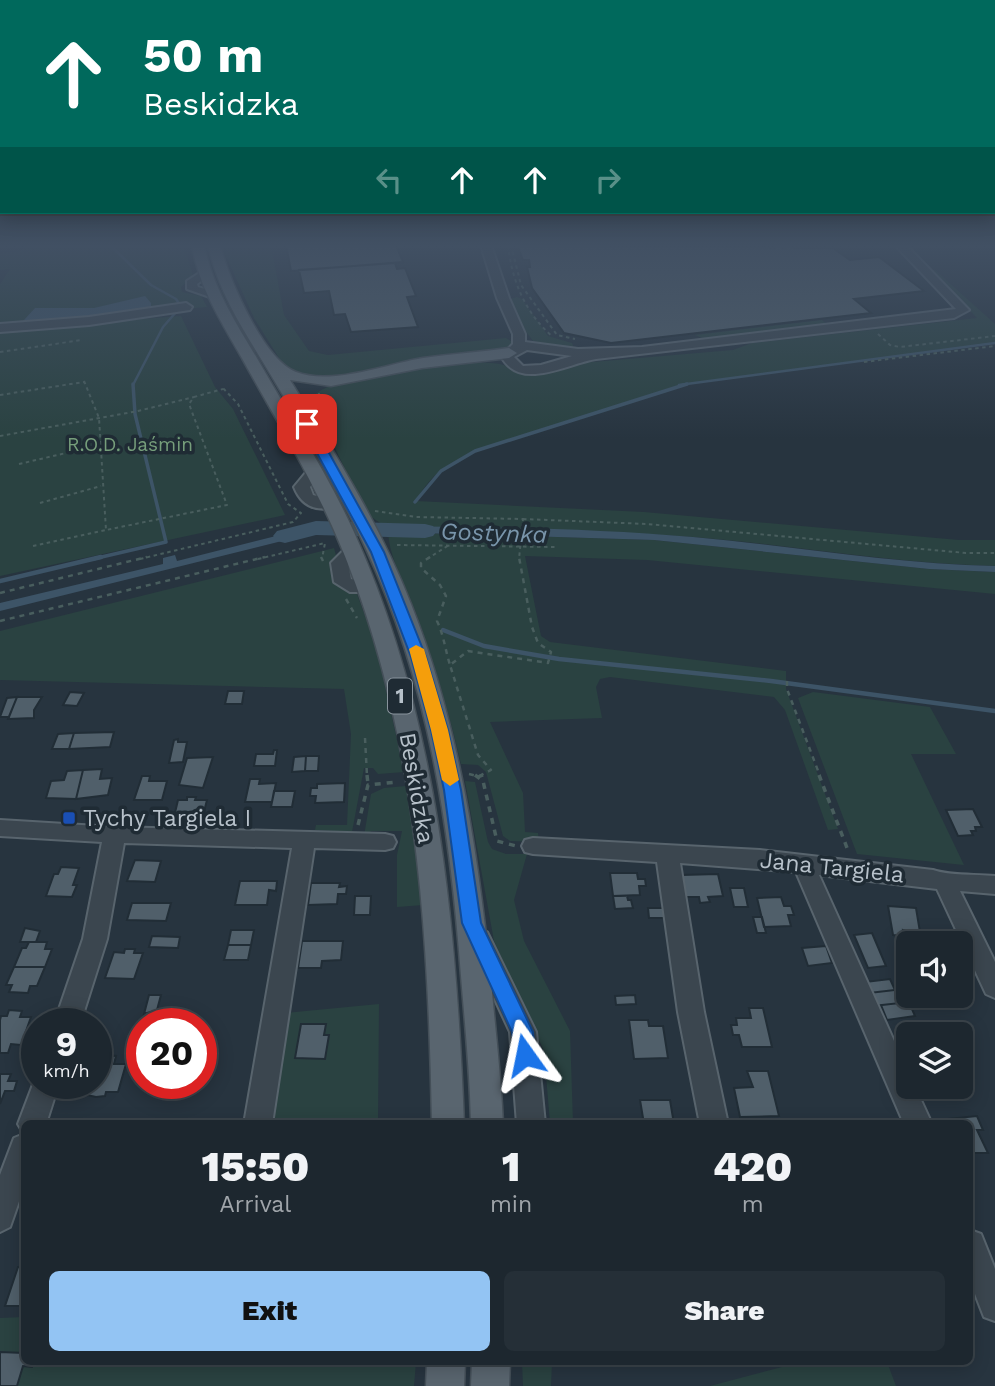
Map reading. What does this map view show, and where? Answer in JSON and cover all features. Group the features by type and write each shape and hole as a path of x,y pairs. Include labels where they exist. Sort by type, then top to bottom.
{"main road":[{"name":"Beskidzka","path":"222,310 331,507 376,549"},
{"name":"Beskidzka","path":"241,310 268,359 313,420 376,549 415,646 453,790 471,923 487,1120"},
{"path":"313,420 308,398 312,392 328,385 422,363 511,355"},
{"path":"268,359 290,376 328,385"},
{"name":"Beskidzka","path":"376,549 366,588 397,681 421,802 439,938 447,1050 448,1120"},
{"path":"445,1386 446,1365"},
{"path":"491,1365 491,1386"}],"street":[{"path":"0,328 89,321 167,310"},
{"path":"508,310 519,334 519,345 511,355"},
{"path":"511,355 518,368 534,370 579,358 694,339 869,320 954,314 963,310"},
{"path":"519,334 563,357 558,365"},
{"path":"511,355 531,346 616,354"},
{"path":"0,828 114,835 385,842"},
{"path":"72,1008 95,939 114,835"},
{"path":"259,1120 304,841"},
{"name":"Jana Targiela","path":"533,846 803,863 933,879 951,885 959,881 995,885"},
{"path":"667,853 691,1012 713,1120"},
{"path":"803,863 916,1120"},
{"path":"951,885 948,891 958,915 995,987"},
{"path":"471,923 523,1032 531,1120"},
{"path":"34,1120 41,1099"},
{"path":"1,1214 21,1156"},
{"path":"973,1252 995,1306"}],"path":[{"path":"530,310 550,336 577,343 577,352"},
{"path":"869,320 890,345 900,347 995,336"},
{"path":"0,352 82,340"},
{"path":"864,362 995,346"},
{"path":"0,395 84,382 99,418 101,486 106,530"},
{"path":"313,420 319,393 328,385"},
{"path":"0,436 138,411 223,388 238,404 288,504 301,513 293,522 0,593"},
{"path":"33,546 227,505 188,404 194,397"},
{"path":"19,464 100,445"},
{"path":"40,503 101,486"},
{"path":"374,511 416,517 633,523 965,554 995,553"},
{"path":"450,665 468,651 548,663 551,652 538,643 532,627 519,560 523,519"},
{"path":"0,621 325,543 321,556"},
{"path":"376,549 450,544 556,547"},
{"path":"450,544 421,563 421,568 440,585 446,596 437,621 446,640 445,648 478,755 491,770 478,777"},
{"path":"787,681 787,689 855,869"},
{"path":"353,842 368,785 365,738"},
{"path":"462,774 473,773 483,781 496,841 505,845 533,846"},
{"path":"368,785 404,781"}],"green space":[{"path":"0,310 178,310 0,326"},
{"path":"250,310 283,310 309,351 328,355 506,338 514,343 512,348 344,376 303,377 284,366"},
{"path":"514,310 530,310 548,336 572,343 575,351 533,341 519,322"},
{"path":"969,310 979,310 995,324 995,343 683,384 475,451 441,470 416,501 644,512 959,540 995,540 995,566 919,562 655,534 385,526 368,515 333,444 311,407 313,396 327,387 398,369 451,363 491,363 544,373 579,361 581,363 733,350 752,343 977,318"},
{"name":"R.O.D. Jaśmin","path":"181,316 215,387 233,409 285,515 0,576 0,330"},
{"path":"822,320 829,326 707,340 695,335"},
{"path":"388,532 654,540 929,569 995,572 995,594 647,560 525,556 541,636 550,642 786,671 786,689 838,829 828,830 785,710 774,697 610,677 600,679 596,687 602,718 490,722 523,793 525,832 538,833 539,842 510,841 503,836 486,772 478,765 461,764 435,669 395,563"},
{"path":"334,548 344,585 356,591 377,649 404,772 378,774 373,768 364,768 352,832 315,830 316,825 347,825 351,734 344,689 0,680 0,631"},
{"path":"813,692 930,707 956,754 911,754 964,865 857,854 798,698"},
{"path":"465,781 475,782 488,842 492,849 506,854 527,854 514,900 524,941 570,1031 573,1120 550,1120 544,1051 494,941"},
{"path":"406,786 418,849 423,905 397,907 397,855 402,831 371,831 364,836 371,794 384,788"},
{"path":"379,1004 378,1120 268,1120 285,1013"},
{"path":"21,1317 21,1365 416,1365 414,1386 0,1386 0,1318"},
{"path":"522,1365 552,1365 551,1386 523,1386"},
{"path":"790,1365 888,1365 896,1386 710,1386"}],"water":[{"path":"33,310 148,310 28,323 24,320"},
{"path":"320,525 322,531 0,611 0,603 163,564 163,558 175,555 177,561"},
{"path":"385,526 539,528 655,534 919,562 995,566 995,572 929,569 654,540 388,532"}],"building":[{"path":"333,310 412,310 418,327 351,332 345,314 334,315"},
{"path":"547,310 867,310 871,313 611,343 564,333"},
{"path":"228,691 244,691 242,704 225,704"},
{"path":"70,692 84,693 77,706 63,705"},
{"path":"17,697 9,717 0,717 7,698"},
{"path":"17,697 42,697 34,710 34,718 8,719"},
{"path":"114,732 110,747 69,749 74,733"},
{"path":"74,733 69,749 52,749 58,734"},
{"path":"178,739 178,742 187,742 183,762 169,763 174,740"},
{"path":"274,750 277,750 275,766 254,766 256,754 273,754"},
{"path":"306,756 305,771 292,772 294,757"},
{"path":"306,756 319,756 318,771 305,771"},
{"path":"213,757 203,788 179,785 187,758"},
{"path":"102,769 100,779 112,778 108,795 76,799 83,770"},
{"path":"83,770 76,799 46,798 51,781 64,780 67,771"},
{"path":"142,776 150,776 149,781 167,781 162,800 134,800"},
{"path":"250,779 260,779 259,784 276,783 272,802 245,802"},
{"path":"345,783 344,802 315,803 316,796 310,796 311,788 317,788 317,784"},
{"path":"274,791 295,791 292,807 271,807"},
{"path":"187,797 207,800 202,820 173,821 178,800 187,800"},
{"path":"973,809 982,827 975,827 976,831 971,831 973,835 958,836 946,810"},
{"path":"135,860 161,861 155,882 127,881"},
{"path":"61,867 79,868 72,897 46,896 54,874 58,874"},
{"path":"610,873 637,873 638,879 645,879 646,886 639,886 640,895 613,896"},
{"path":"718,874 723,896 708,897 710,902 700,903 699,897 685,897 681,875"},
{"path":"240,881 277,881 276,891 269,890 267,905 235,905"},
{"path":"311,883 340,883 339,887 347,886 346,894 338,894 337,904 308,905"},
{"path":"730,888 744,888 748,907 734,907"},
{"path":"355,896 371,896 370,915 354,915"},
{"path":"613,896 627,896 633,908 615,909"},
{"path":"781,897 784,906 791,906 794,915 788,915 791,926 764,927 757,898"},
{"path":"132,903 171,903 166,921 127,920"},
{"path":"888,906 916,908 920,931 896,931 896,935 893,935"},
{"path":"648,908 665,908 667,918 649,918"},
{"path":"753,917 762,917 766,933 757,933"},
{"path":"25,928 40,931 36,942 20,942"},
{"path":"231,930 254,930 251,945 228,945"},
{"path":"872,933 886,966 868,968 854,935"},
{"path":"152,936 180,937 178,948 149,947"},
{"path":"302,941 343,941 341,960 322,961 321,968 298,968"},
{"path":"29,942 47,942 45,949 52,949 45,967 14,967 22,948 26,948"},
{"path":"228,945 251,945 248,960 224,960"},
{"path":"826,946 832,963 808,966 802,948"},
{"path":"125,949 135,949 134,953 143,953 134,979 105,978 114,952 124,953"},
{"path":"14,967 45,967 37,986 30,986 28,993 9,992 12,985 6,985"},
{"path":"890,979 895,990 869,993 865,982"},
{"path":"896,990 896,1003 874,1006 869,993"},
{"path":"149,995 161,995 158,1008 146,1008"},
{"path":"635,995 636,1004 616,1005 615,996"},
{"path":"896,1003 896,1008 912,1008 915,1016 887,1020 881,1005"},
{"path":"749,1008 763,1008 772,1047 742,1047 739,1035 733,1035 731,1025 737,1025 736,1018 751,1018"},
{"path":"9,1010 21,1011 21,1045 11,1044 8,1053 0,1053 0,1020 1,1016 7,1016"},
{"path":"629,1020 648,1020 649,1026 663,1026 668,1058 634,1059"},
{"path":"301,1024 326,1024 324,1035 329,1035 325,1059 295,1058"},
{"path":"112,1056 116,1056 114,1064 126,1064 118,1092 112,1092"},
{"path":"747,1071 768,1071 779,1116 740,1117 734,1088 753,1087"},
{"path":"0,1074 11,1074 8,1081 17,1081 14,1091 5,1091 0,1104"},
{"path":"640,1100 670,1100 673,1120 643,1120"},
{"path":"977,1116 983,1130 977,1130 988,1153 973,1153 973,1120 937,1120"},
{"path":"18,1267 21,1267 21,1306 5,1306"},
{"path":"0,1352 21,1353 21,1365 33,1365 32,1367 23,1366 17,1386 0,1386"}],"waterway":[{"path":"133,385 163,327 177,311"},
{"path":"679,385 995,343"},
{"path":"415,502 441,471 475,451 687,384"},
{"path":"93,559 166,542 135,414 133,385"},
{"name":"Gostynka","path":"285,536 316,528 425,531"},
{"path":"0,581 101,557"},
{"path":"443,630 484,646 559,659 771,681 995,711"}],"slow traffic":[{"path":"416,649 430,693 450,780"}],"place":[{"name":"Tychy Targiela I","path":"69,818"}],"route":[{"path":"307,424 378,552 419,657 453,790 471,923 523,1032 525,1055"}]}
